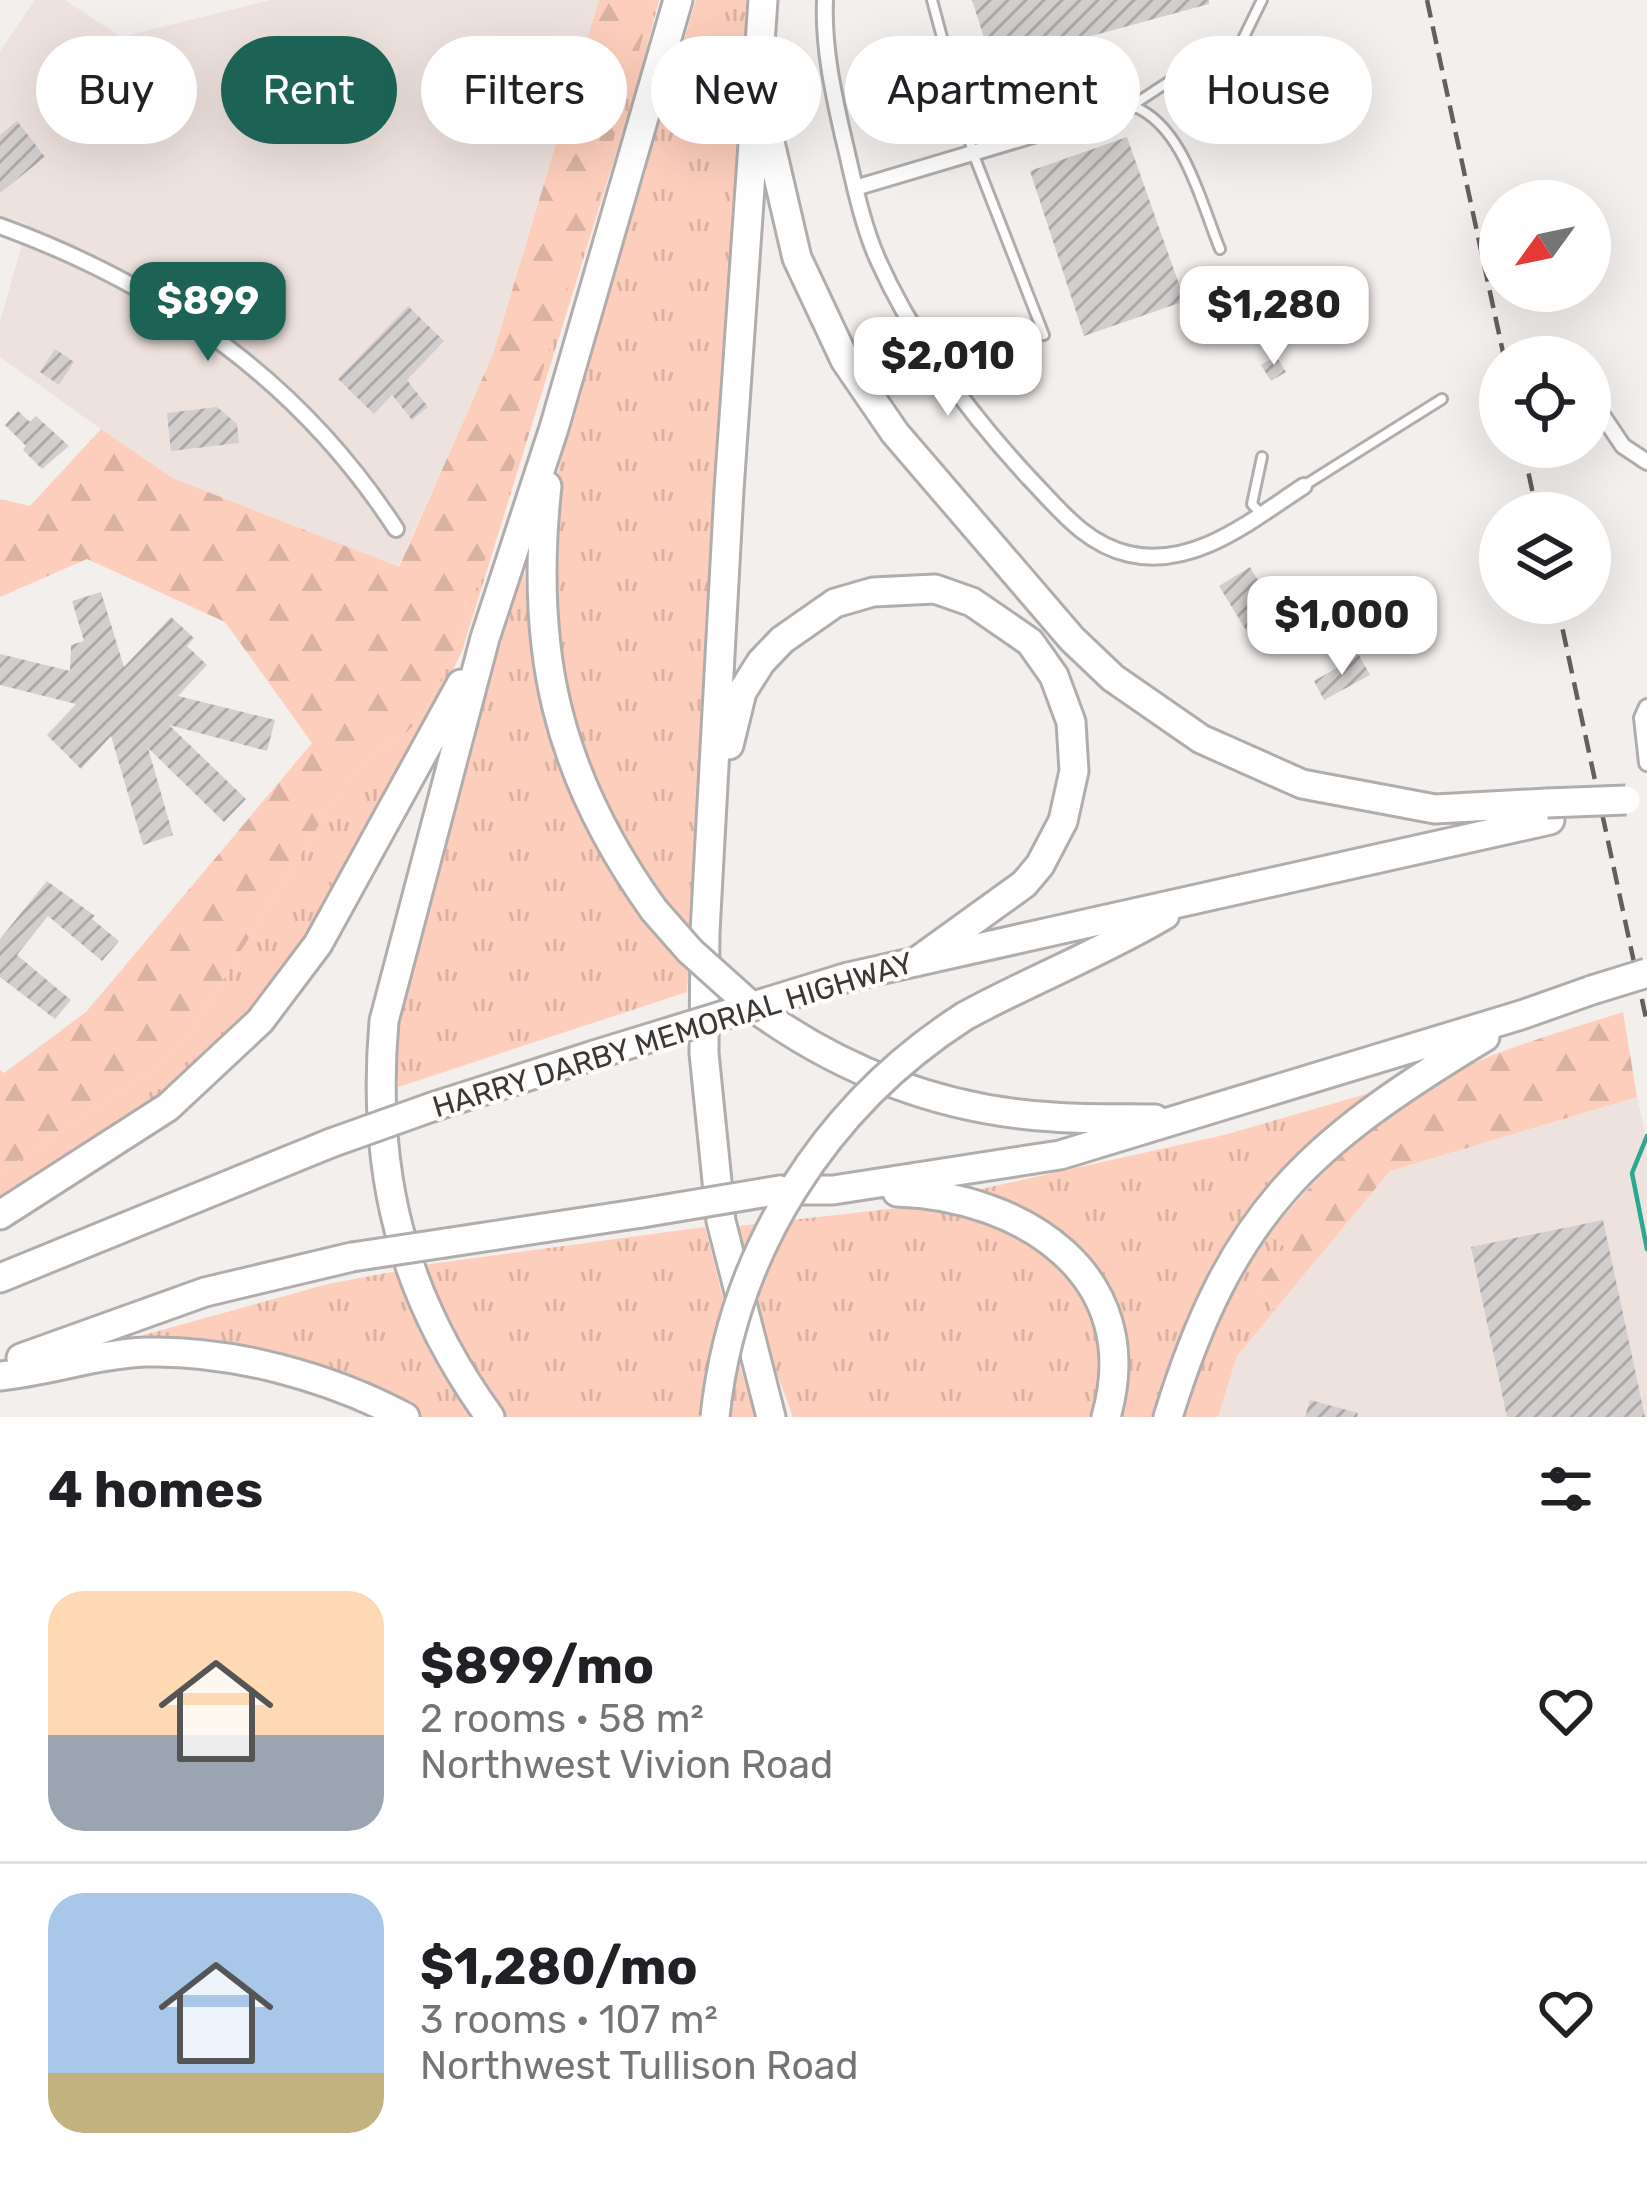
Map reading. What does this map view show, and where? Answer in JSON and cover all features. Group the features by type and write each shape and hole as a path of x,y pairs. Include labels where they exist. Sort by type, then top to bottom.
{"highway":[{"path":"490,1417 464,1381 415,1286 389,1198 378,1086 384,1021 485,638 554,428 678,0"},
{"path":"760,36 763,0"},
{"path":"753,144 728,490 704,1053 721,1221 770,1412"},
{"path":"771,144 797,258 845,360 895,433 1072,639 1113,678 1201,740 1302,784 1435,809 1548,812"},
{"path":"554,428 541,545 540,604 552,692 568,752 616,857 690,951 782,1029 837,1059 940,1100 1053,1118 1177,1120"},
{"path":"713,807 742,692 782,640 836,602 873,592 935,589 973,602 1003,620 1030,642 1064,698 1074,747 1070,797 1053,844 1024,884 916,962"},
{"path":"0,1215 168,1107 260,1022 318,944 485,638"},
{"name":"HARRY DARBY MEMORIAL HIGHWAY","path":"0,1278 431,1107 848,977 1189,901 1548,812 1636,798"},
{"path":"716,1417 728,1343 751,1270 796,1183 851,1110 920,1045 965,1016 1019,986 1118,943 1189,901"},
{"path":"832,1190 1060,1155 1647,973"},
{"path":"1168,1417 1213,1293 1280,1192 1358,1120 1520,1016"},
{"path":"0,1365 205,1292 352,1257 780,1190 832,1190 956,1198 1006,1214 1061,1248 1087,1278 1106,1318 1114,1366 1106,1417"},
{"path":"0,1376 146,1352 193,1355 297,1375 405,1417"}],"street":[{"path":"825,0 832,87 877,258 925,348 1006,452 1084,536 1131,555 1190,553 1304,486"},
{"path":"855,188 1003,144"},
{"path":"0,226 113,274 238,355 321,430 358,471 396,529"},
{"path":"1611,428 1623,446 1647,462"},
{"path":"1647,707 1642,718 1647,763"}],"lane":[{"path":"932,0 973,153 1044,334"},
{"path":"1140,100 1185,71 1227,57 1241,43 1262,0"},
{"path":"1140,109 1149,112 1182,154 1220,250"},
{"path":"1304,486 1442,399"},
{"path":"1261,514 1252,504 1262,457"}],"shaded area":[{"path":"35,0 65,0 119,36 36,36 36,144 197,144 197,36 125,36 271,0 599,0 588,36 421,36 421,144 556,144 493,354 398,567 168,477 0,357 0,321 28,224 0,215 0,51"},
{"path":"1637,1097 1647,1141 1647,1417 1218,1417 1237,1356 1390,1171"}],"green space":[{"path":"599,0 652,0 627,95 627,36 588,36"},
{"path":"652,0 659,0 627,118 627,84"},
{"path":"696,0 750,0 748,36 685,36"},
{"path":"556,144 612,144 464,628 425,713 406,733 370,755 345,783 187,1038 151,1071 0,1173 0,1070 4,1073 86,1012 312,743 225,622 87,559 0,597 0,499 30,506 101,429 172,478 399,567 493,354"},
{"path":"609,144 619,144 462,651 307,948 193,1080 0,1207 0,1173 151,1071 187,1038 345,783 370,755 406,733 425,713 464,628"},
{"path":"653,144 741,144 687,992 386,1091 392,1016 518,571 524,569 529,638 548,725 657,902 596,797 552,649 556,483"},
{"path":"1623,1012 1637,1097 1390,1171 1275,1310 1258,1285 1285,1247 1268,1234 1358,1140 1408,1100 1465,1067"},
{"path":"1387,1088 1293,1166 1158,1417 1118,1417 1099,1276 1063,1233 977,1190 1224,1135"},
{"path":"925,1205 1025,1231 1083,1288 1103,1342 1096,1417 793,1417 765,1341 738,1226"},
{"path":"705,1227 757,1417 730,1417 730,1399 704,1417 500,1417 416,1266"},
{"path":"1268,1234 1285,1247 1258,1285 1275,1310 1237,1356 1218,1417 1179,1417 1217,1322"},
{"path":"397,1271 436,1358 474,1417 421,1417 397,1404 115,1343 328,1284"}],"building":[{"path":"972,0 1209,0 1209,4 1091,36 983,36"},
{"path":"17,121 45,157 0,193 0,135"},
{"path":"1107,144 1129,144 1185,301 1084,336 1030,171"},
{"path":"267,266 287,281 276,294 257,279"},
{"path":"408,306 444,341 407,380 428,407 412,420 392,395 374,414 338,379"},
{"path":"55,349 74,362 59,385 40,372"},
{"path":"1276,356 1286,372 1271,381 1261,365"},
{"path":"217,407 237,424 239,443 171,451 167,413"},
{"path":"18,411 30,422 36,416 69,446 42,469 5,425"},
{"path":"1250,567 1272,604 1266,607 1277,625 1252,640 1219,586"},
{"path":"101,592 124,667 171,617 194,638 187,646 207,665 178,696 275,720 267,751 169,725 246,799 224,822 148,748 173,835 143,845 111,736 81,769 47,735 76,704 0,685 0,654 70,671 71,645 84,641 72,601"},
{"path":"1359,655 1370,675 1324,700 1314,681"},
{"path":"47,881 95,916 92,919 119,941 102,961 48,916 17,955 71,1000 55,1019 0,977 0,939"},
{"path":"1603,1220 1645,1417 1507,1417 1471,1247"},
{"path":"1310,1400 1358,1413 1357,1417 1305,1417"}],"waterway":[{"path":"1647,1136 1632,1173 1647,1249"}],"railway":[{"path":"1427,0 1499,336"},
{"path":"1527,468 1533,492"},
{"path":"1562,624 1647,1023"}]}
